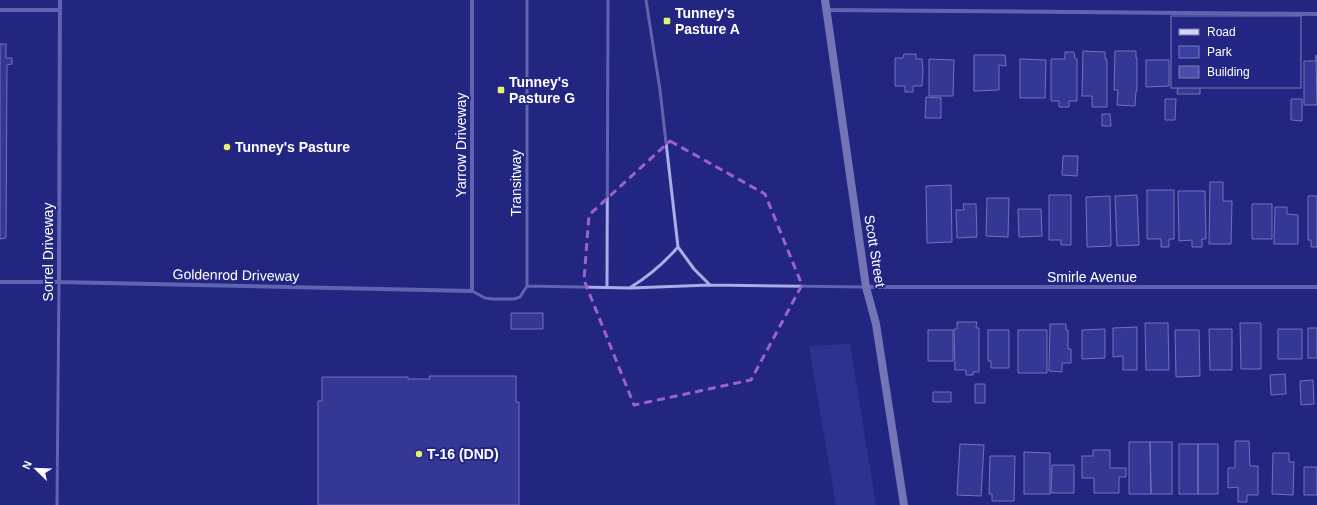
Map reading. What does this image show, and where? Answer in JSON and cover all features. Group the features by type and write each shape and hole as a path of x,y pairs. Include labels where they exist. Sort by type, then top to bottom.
{"main road":[{"name":"Scott Street","path":"825,0 866,287 876,324 904,505"}],"street":[{"name":"Sorrel Driveway","path":"59,282 60,0"},
{"name":"Yarrow Driveway","path":"472,0 472,291"},
{"path":"0,10 60,10"},
{"path":"826,10 1317,14"},
{"name":"Goldenrod Driveway","path":"0,282 472,291"},
{"name":"Smirle Avenue","path":"866,287 1317,287"}],"lane":[{"name":"Transitway","path":"527,0 527,286"},
{"path":"607,286 608,0"},
{"path":"646,0 660,90 678,248 694,269 710,285"},
{"path":"631,288 665,262 678,248"},
{"name":"Sorrel Driveway","path":"57,505 59,282"},
{"path":"472,291 485,298 514,299 520,296 527,286 607,286 631,288 710,285 866,287"}],"highlighted area":[{"path":"670,141 765,194 802,285 751,380 634,405 584,280 589,215"}],"green space":[{"path":"850,344 876,505 836,505 809,346"}],"building":[{"path":"0,44 6,44 6,58 12,58 12,64 7,65 6,238 0,239"},
{"path":"1083,51 1105,52 1105,59 1107,59 1107,107 1092,107 1092,96 1082,96"},
{"path":"1115,51 1136,51 1137,91 1135,106 1117,105 1118,90 1114,90"},
{"path":"1065,52 1074,52 1075,59 1077,59 1077,101 1069,101 1069,107 1059,107 1059,101 1051,101 1051,59 1065,59"},
{"path":"904,54 916,54 916,59 922,59 922,86 913,86 913,92 905,92 905,86 895,86 895,58 903,58"},
{"path":"974,55 1005,55 1006,66 999,65 999,90 974,91"},
{"path":"1316,55 1317,105 1304,105 1304,61 1316,61"},
{"path":"929,59 954,60 953,96 929,96"},
{"path":"1020,59 1046,60 1045,98 1020,98"},
{"path":"1146,60 1169,60 1169,86 1146,87"},
{"path":"1178,88 1200,88 1200,94 1177,94"},
{"path":"926,97 941,98 941,118 925,118"},
{"path":"1165,99 1176,99 1175,120 1165,120"},
{"path":"1291,99 1302,99 1302,121 1291,120"},
{"path":"1102,114 1110,114 1111,126 1102,126"},
{"path":"1063,156 1078,156 1077,176 1062,175"},
{"path":"1210,182 1223,182 1223,201 1232,201 1231,244 1209,244"},
{"path":"951,185 952,242 927,243 926,186"},
{"path":"1147,190 1174,190 1174,239 1169,239 1169,247 1161,247 1161,239 1147,239"},
{"path":"1178,191 1205,191 1206,239 1202,239 1202,247 1192,247 1192,240 1179,241"},
{"path":"1049,195 1071,195 1071,245 1061,245 1061,240 1049,240"},
{"path":"1137,195 1139,245 1117,246 1115,196"},
{"path":"1110,196 1111,246 1087,247 1086,197"},
{"path":"1308,196 1317,196 1317,247 1311,247 1311,240 1308,240"},
{"path":"987,198 1009,198 1008,237 986,236"},
{"path":"963,204 976,204 977,237 957,238 956,210 964,210"},
{"path":"1252,204 1272,204 1272,239 1252,239"},
{"path":"1275,207 1287,207 1287,214 1298,215 1298,244 1274,244"},
{"path":"1018,209 1041,209 1042,236 1019,237"},
{"path":"511,313 543,313 543,329 511,329"},
{"path":"957,322 977,322 976,328 979,328 979,372 973,372 973,375 966,375 966,370 955,370 954,329 957,329"},
{"path":"1145,323 1168,323 1169,370 1146,370"},
{"path":"1240,323 1261,323 1261,369 1241,369"},
{"path":"1050,324 1066,324 1066,330 1068,330 1068,349 1071,349 1071,363 1062,363 1062,372 1049,371"},
{"path":"1137,327 1137,370 1123,370 1123,356 1113,357 1113,328"},
{"path":"1308,328 1317,328 1317,358 1308,358"},
{"path":"1105,329 1105,358 1082,359 1082,330"},
{"path":"1209,329 1232,329 1232,370 1210,370"},
{"path":"1278,329 1302,329 1302,359 1278,359"},
{"path":"928,330 953,330 953,361 928,361"},
{"path":"988,330 1009,330 1009,368 991,368 991,361 988,361"},
{"path":"1018,330 1047,330 1047,373 1018,373"},
{"path":"1175,330 1199,330 1200,376 1176,377"},
{"path":"1285,374 1286,394 1271,395 1270,375"},
{"name":"T-16 (DND)","path":"429,376 516,376 516,402 519,402 519,505 318,505 318,401 322,401 322,377 408,377 408,379 430,379"},
{"path":"1313,380 1314,404 1301,405 1300,381"},
{"path":"975,384 985,384 985,403 975,403"},
{"path":"933,392 951,392 951,402 933,402"},
{"path":"1235,441 1249,441 1250,466 1258,466 1258,495 1247,495 1247,502 1238,502 1238,487 1228,488 1228,468 1235,468"},
{"path":"1129,442 1150,442 1151,494 1129,494"},
{"path":"1150,442 1172,442 1172,494 1151,494"},
{"path":"960,444 984,445 981,496 957,495"},
{"path":"1179,444 1198,444 1198,494 1179,494"},
{"path":"1198,444 1218,444 1218,494 1198,494"},
{"path":"1093,450 1110,450 1110,468 1126,468 1126,477 1119,477 1119,493 1094,493 1094,478 1082,478 1082,456 1093,456"},
{"path":"1024,452 1050,453 1050,494 1024,494"},
{"path":"1273,453 1289,453 1289,462 1294,462 1293,495 1272,494"},
{"path":"990,456 1015,456 1014,501 992,501 992,494 989,494"},
{"path":"1052,465 1074,465 1074,493 1051,493"},
{"path":"1304,467 1317,467 1317,495 1304,495"}],"place":[{"name":"Tunney's Pasture A","path":"667,21"},
{"name":"Tunney's Pasture G","path":"501,90"},
{"name":"Tunney's Pasture","path":"227,147"},
{"name":"T-16 (DND)","path":"419,454"}]}
